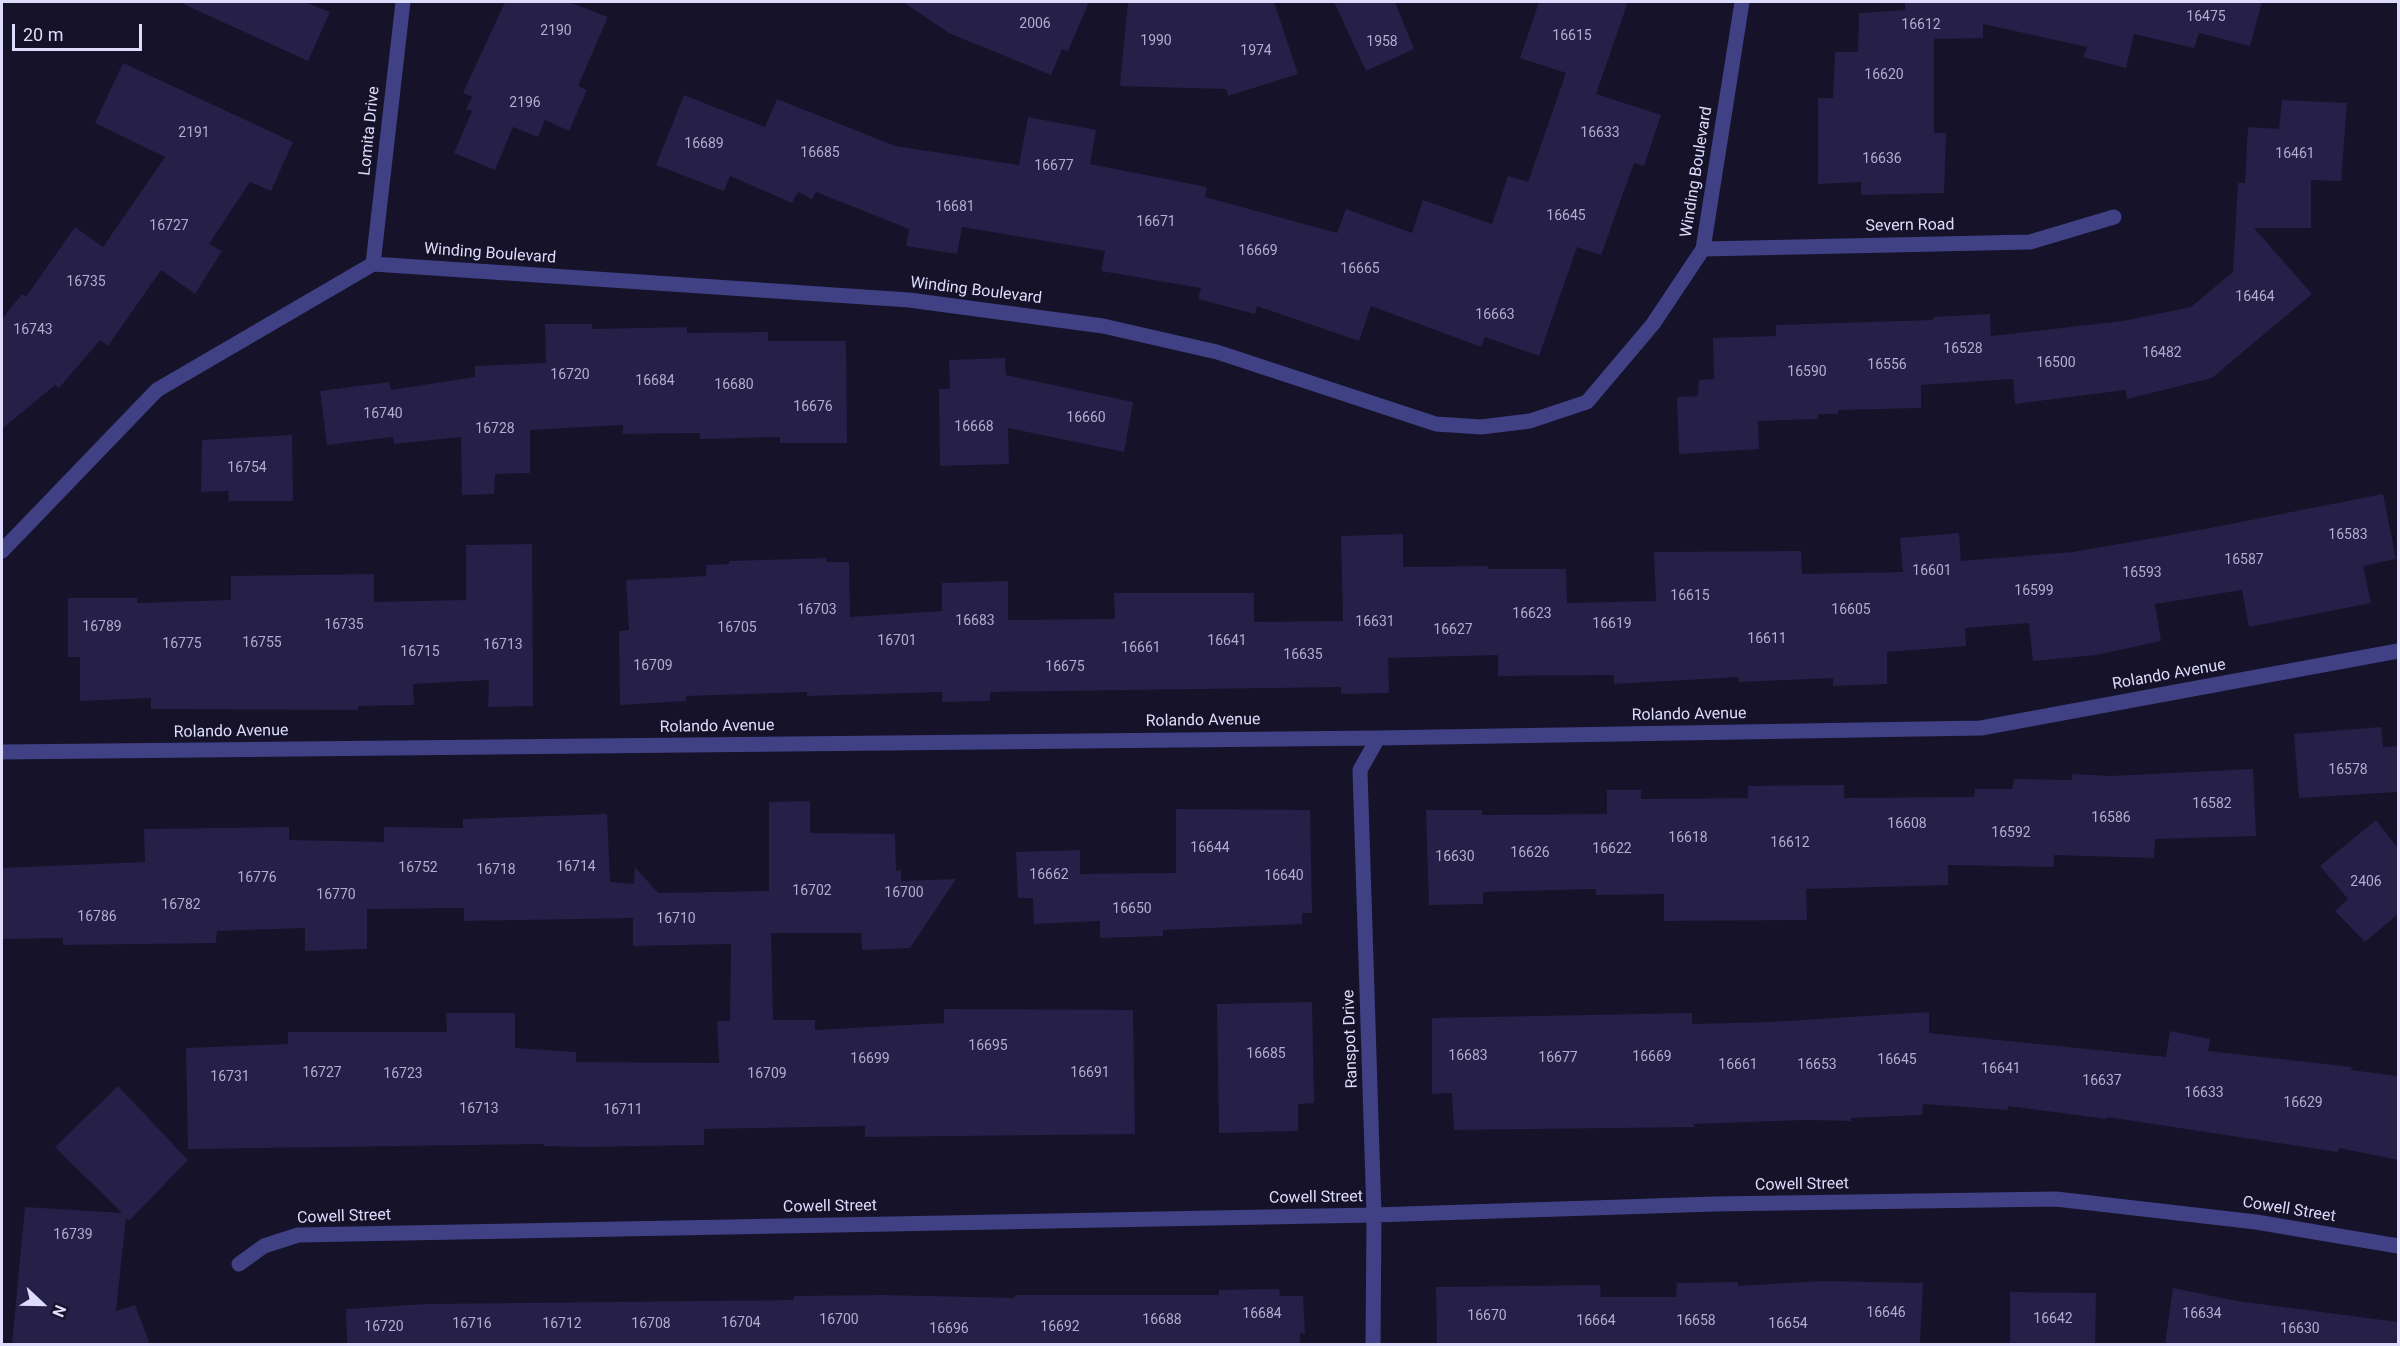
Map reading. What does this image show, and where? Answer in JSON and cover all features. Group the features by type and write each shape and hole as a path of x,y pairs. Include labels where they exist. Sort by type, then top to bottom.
{"street":[{"name":"Lomita Drive","path":"373,264 402,2"},
{"name":"Winding Boulevard","path":"373,264 909,300 1103,326 1217,351 1436,424 1481,427 1530,421 1587,402 1653,324 1703,249 1742,2"},
{"name":"Severn Road","path":"1703,249 2030,242 2114,217"},
{"path":"2,551 157,390 373,264"},
{"name":"Rolando Avenue","path":"2,752 1378,738 1982,728 2398,651"},
{"name":"Ranspot Drive","path":"1373,1344 1374,1215 1360,770 1378,738"},
{"name":"Cowell Street","path":"239,1264 264,1246 298,1234 1374,1215 1714,1204 2056,1199 2256,1222 2398,1246"}],"building":[{"path":"179,2 305,2 330,12 308,61"},
{"path":"505,2 569,2 608,17 578,86 587,90 569,131 545,120 538,137 513,127 495,170 454,153 472,111 466,109 472,97 463,93"},
{"path":"903,2 1089,2 1068,51 1062,49 1051,75 949,33"},
{"path":"1128,2 1274,2 1298,74 1228,96 1226,89 1120,86"},
{"path":"1334,2 1395,2 1414,49 1366,71"},
{"path":"1539,2 1628,2 1596,94 1661,115 1644,166 1634,163 1601,255 1577,247 1539,356 1485,337 1481,347 1371,306 1359,341 1257,306 1255,314 1198,299 1201,288 1101,271 1105,251 962,227 957,254 906,246 909,229 816,192 812,199 798,192 792,203 730,176 724,191 656,165 684,95 765,127 777,99 895,146 1019,165 1028,117 1096,130 1090,164 1207,187 1205,197 1337,233 1346,209 1412,233 1423,200 1492,224 1508,176 1528,182 1566,73 1520,58"},
{"path":"1905,2 2262,2 2250,46 2199,33 2194,48 2134,34 2126,68 2083,57 2087,47 1983,24 1983,38 1934,39 1934,133 1946,133 1944,193 1861,195 1861,182 1818,184 1818,98 1833,98 1835,52 1858,52 1859,13 1905,10"},
{"path":"123,63 293,142 271,191 250,182 209,244 222,251 195,294 161,270 108,346 100,340 59,388 55,385 2,429 2,319 22,294 26,297 75,227 103,247 165,157 95,123"},
{"path":"2282,100 2347,103 2341,181 2311,180 2311,228 2254,228 2312,294 2212,378 2127,399 2125,390 2015,404 2013,379 1921,385 1921,408 1838,410 1838,414 1818,414 1818,419 1758,421 1759,449 1679,454 1677,397 1698,396 1699,380 1714,379 1713,338 1776,336 1776,325 1933,320 1933,317 1990,314 1991,336 2123,321 2191,307 2233,272 2238,183 2245,183 2248,127 2279,129"},
{"path":"545,324 592,324 592,329 687,327 687,333 768,332 768,341 846,341 847,443 780,443 780,437 700,439 700,433 623,434 623,425 530,430 530,473 495,474 494,494 462,495 461,437 394,444 393,437 327,445 320,391 389,382 391,390 475,377 475,366 546,363"},
{"path":"1005,358 1006,375 1133,402 1124,452 1008,428 1009,464 940,466 939,389 950,389 949,360"},
{"path":"292,435 293,501 229,501 228,491 201,492 202,440"},
{"path":"2383,494 2396,559 2363,566 2371,603 2249,627 2242,590 2155,604 2161,641 2096,655 2033,661 2029,623 1965,628 1966,646 1887,652 1887,684 1833,686 1833,678 1739,682 1739,677 1614,684 1614,675 1498,676 1498,655 1388,658 1389,693 1341,694 1341,687 990,692 990,701 942,702 942,692 807,696 807,692 686,696 686,701 620,705 619,631 629,630 626,580 706,576 706,565 729,564 730,561 827,558 826,562 849,562 850,617 942,611 942,583 1008,581 1008,620 1115,619 1114,593 1254,593 1254,622 1343,621 1341,536 1403,534 1403,567 1488,566 1488,569 1566,569 1567,603 1656,601 1654,552 1801,551 1802,574 1903,572 1900,538 1959,533 1961,561 2073,552"},
{"path":"532,544 533,706 488,707 489,680 413,684 414,705 358,706 358,710 151,709 151,698 80,701 80,657 68,657 68,598 137,598 137,603 231,600 231,576 374,574 374,602 466,600 466,545"},
{"path":"2381,727 2383,747 2398,746 2398,792 2299,798 2294,734"},
{"path":"2253,769 2256,836 2155,839 2154,858 2054,855 2054,867 1948,865 1948,885 1806,889 1807,920 1664,921 1664,894 1596,895 1596,889 1483,892 1483,904 1429,905 1426,810 1482,810 1482,815 1607,814 1607,790 1641,790 1641,799 1748,798 1748,786 1844,785 1844,798 1974,797 1975,789 2012,789 2014,779 2072,780 2072,774 2110,776"},
{"path":"810,801 810,833 895,834 896,871 901,870 901,881 956,879 910,948 862,950 861,933 771,933 773,1020 815,1020 815,1030 944,1023 944,1009 1133,1010 1135,1134 865,1137 865,1126 704,1129 704,1145 583,1147 544,1146 544,1144 188,1149 186,1048 288,1044 288,1032 447,1032 446,1013 515,1013 515,1048 576,1052 576,1062 719,1063 717,1021 730,1021 731,944 633,946 633,918 464,921 464,908 367,909 367,949 305,951 305,928 217,931 216,943 63,945 63,938 2,939 2,868 145,862 144,829 289,827 289,840 384,842 384,827 463,828 463,819 607,814 610,882 634,884 635,867 658,893 769,891 769,802"},
{"path":"1176,809 1310,810 1312,913 1302,913 1302,924 1163,930 1163,936 1100,938 1100,921 1034,924 1033,898 1018,898 1016,852 1080,850 1080,874 1176,873"},
{"path":"2376,820 2398,848 2398,914 2365,942 2335,911 2348,899 2320,866"},
{"path":"1312,1002 1314,1103 1298,1104 1298,1131 1219,1133 1217,1004"},
{"path":"1929,1012 1929,1033 2166,1057 2170,1031 2210,1039 2208,1051 2352,1067 2351,1070 2398,1076 2398,1160 2339,1148 2338,1152 2107,1117 2107,1119 2008,1106 2008,1110 1923,1104 1922,1115 1851,1118 1851,1121 1805,1120 1694,1124 1694,1127 1454,1130 1452,1093 1432,1094 1432,1018 1692,1013 1692,1024 1770,1022"},
{"path":"118,1086 188,1160 129,1221 126,1218 116,1311 135,1305 150,1344 12,1344 25,1207 122,1213 55,1147"},
{"path":"1821,1281 1923,1283 1920,1344 1437,1344 1436,1287 1600,1285 1601,1297 1676,1297 1677,1283 1738,1282 1738,1286"},
{"path":"2173,1288 2237,1301 2398,1322 2398,1344 2165,1344"},
{"path":"1279,1289 1280,1296 1303,1296 1305,1334 1300,1333 1300,1344 347,1344 346,1309 426,1304 794,1300 794,1296 883,1295 1015,1298 1015,1295 1219,1295 1219,1290"},
{"path":"2010,1292 2096,1293 2095,1344 2010,1344"}]}
